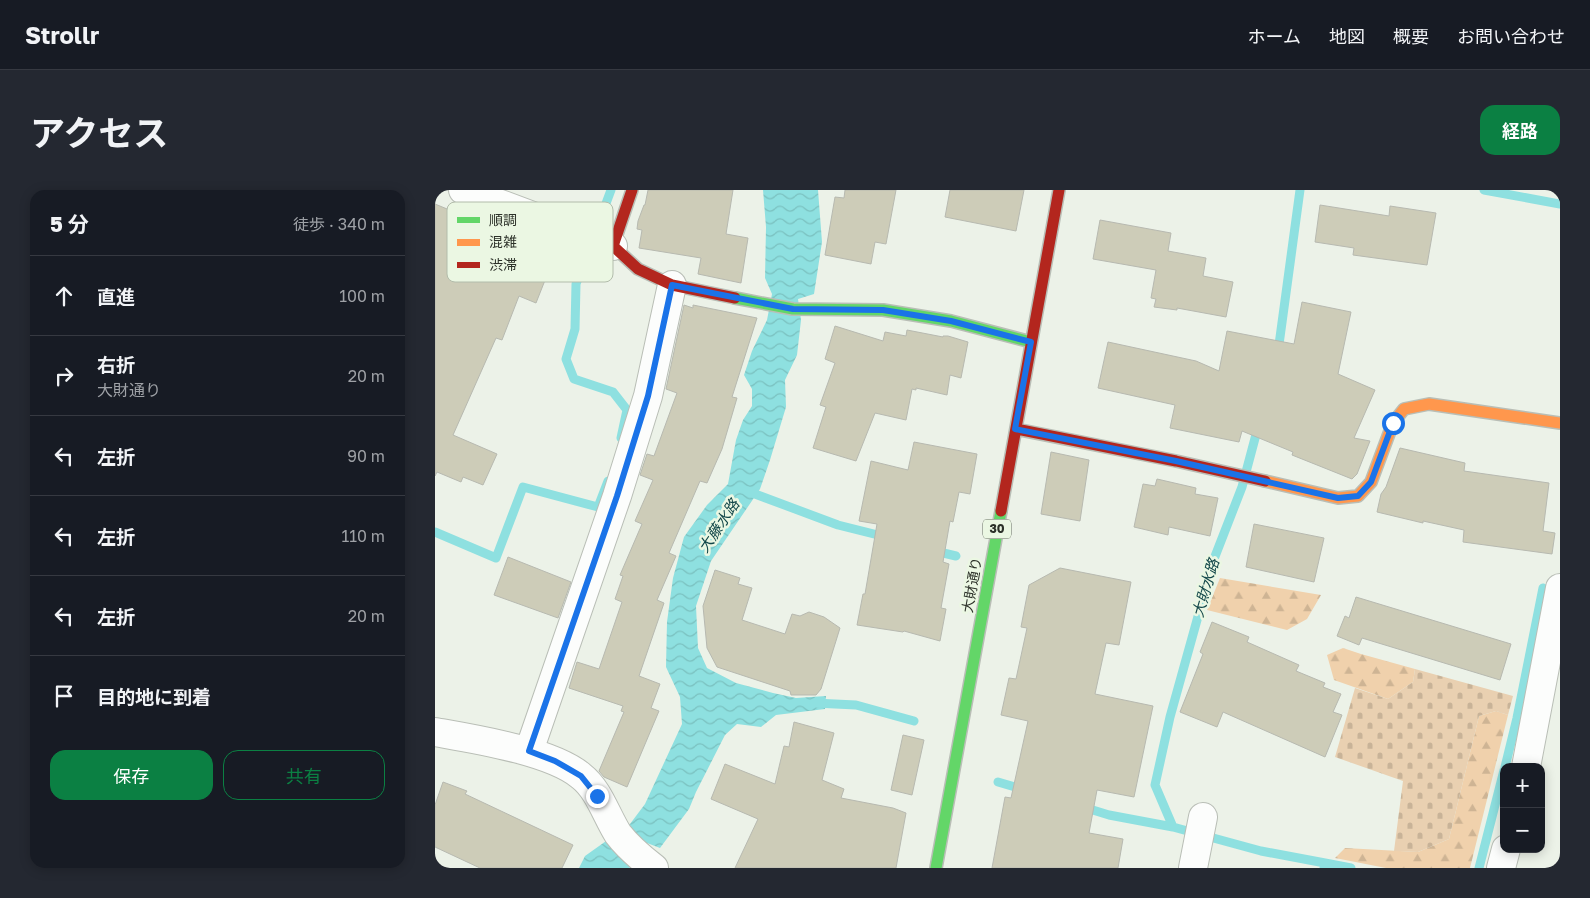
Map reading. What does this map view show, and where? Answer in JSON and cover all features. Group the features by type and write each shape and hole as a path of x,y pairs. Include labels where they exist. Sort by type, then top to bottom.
{"street":[{"path":"463,190 495,202"},
{"path":"613,221 632,190"},
{"name":"大財通り","path":"936,868 1059,190"},
{"path":"613,251 638,269 672,285 793,309 883,310 951,321 1031,342"},
{"path":"529,751 617,496 648,396 672,285"},
{"path":"1015,429 1176,461 1338,498 1358,496 1371,482 1393,423 1404,409 1429,404 1560,423"},
{"path":"1527,763 1560,588"},
{"path":"435,732 529,751 555,761 581,776 597,796 619,834 647,862"},
{"path":"1194,862 1203,817"},
{"path":"1501,868 1505,853"}],"green space":[{"path":"1220,578 1321,595 1307,619 1287,630 1207,610"},
{"path":"1343,648 1415,669 1413,682 1388,699 1334,680 1327,655"},
{"path":"1415,669 1513,696 1508,715 1496,711 1479,716 1449,839 1418,852 1394,851 1403,781 1335,757 1355,688 1388,699 1413,682"},
{"path":"1496,711 1508,715 1470,868 1386,868 1335,858 1345,848 1418,852 1449,839 1479,716"}],"water":[{"name":"大藤水路","path":"763,190 818,190 822,242 814,294 798,299 801,320 797,355 785,380 786,407 760,489 711,561 696,606 698,648 707,668 736,683 796,698 826,696 825,709 776,715 761,727 737,724 725,735 689,809 660,848 647,843 627,862 630,868 579,868 585,856 630,824 645,804 682,724 680,697 666,667 667,622 673,578 684,537 707,505 728,484 736,440 743,420 752,406 752,389 744,375 752,351 767,320 772,294 765,278 766,227"}],"building":[{"path":"648,190 733,190 726,234 748,238 741,283 698,274 701,258 639,248 642,230 637,229 638,221 645,205"},
{"path":"845,190 896,190 886,244 875,242 871,264 825,255 835,197 844,198"},
{"path":"950,190 1024,190 1016,231 945,217"},
{"path":"435,204 447,209 447,282 544,282 536,303 519,296 502,340 496,338 453,435 497,454 483,485 463,477 461,482 437,472 435,476"},
{"path":"1320,205 1389,216 1390,206 1436,213 1427,265 1353,255 1354,248 1315,242"},
{"path":"1100,220 1171,233 1168,251 1206,258 1203,276 1233,282 1226,317 1177,308 1177,310 1154,307 1156,299 1151,298 1156,270 1093,259"},
{"path":"1302,302 1351,312 1338,374 1375,390 1354,438 1370,441 1357,474 1352,479 1292,455 1293,452 1242,431 1239,442 1170,428 1175,405 1098,388 1108,342 1196,361 1219,371 1227,331 1294,344"},
{"path":"684,305 693,308 693,305 757,318 732,397 737,398 722,449 707,483 700,481 669,553 676,556 657,600 664,603 639,676 660,684 651,708 659,711 627,787 604,777 599,771 624,712 621,711 623,706 569,688 577,662 599,669 622,602 615,599 623,576 620,575 642,524 635,521 653,480 640,475 647,454 654,456 677,393 666,389"},
{"path":"835,326 883,341 885,332 906,336 907,330 943,337 948,336 968,342 961,378 950,375 947,395 916,388 916,390 912,389 906,420 875,413 856,461 813,448 826,407 820,405 835,363 825,359"},
{"path":"914,442 977,454 970,494 959,492 953,522 950,521 943,562 949,564 941,608 946,609 940,641 904,631 857,625 863,594 865,594 877,524 859,521 871,461 908,470"},
{"path":"1400,448 1465,463 1464,471 1549,483 1543,531 1555,533 1552,554 1463,542 1464,530 1377,512 1381,494 1386,487"},
{"path":"1051,452 1089,460 1080,521 1041,514"},
{"path":"1157,479 1196,488 1195,494 1218,498 1210,536 1169,527 1168,535 1134,527 1143,484 1155,486"},
{"path":"1254,524 1324,538 1314,582 1246,567"},
{"path":"508,557 571,582 558,618 494,595"},
{"path":"1060,568 1131,582 1119,645 1106,643 1095,694 1153,706 1134,797 1097,790 1089,833 1123,839 1118,868 992,868 1005,797 1011,798 1028,721 1001,715 1009,678 1016,679 1027,628 1021,627 1029,585"},
{"path":"715,570 740,578 738,584 752,588 742,620 785,634 792,614 800,616 809,612 824,617 840,628 821,689 816,695 791,695 790,691 717,667 707,648 703,606"},
{"path":"1356,597 1511,644 1500,680 1362,638 1359,645 1337,636 1345,616 1349,618"},
{"path":"1212,622 1249,637 1247,642 1299,665 1296,671 1325,683 1323,687 1341,694 1333,712 1342,715 1325,757 1223,712 1217,727 1180,712 1203,654 1200,652"},
{"path":"794,722 834,733 822,780 844,789 841,798 893,808 906,813 896,868 735,868 758,819 711,799 725,764 775,784 784,746 789,747"},
{"path":"903,735 924,740 912,795 891,790"},
{"path":"443,782 467,791 465,794 573,845 562,868 480,868 435,847 435,805"}],"waterway":[{"path":"607,202 611,190"},
{"name":"大財水路","path":"1278,352 1300,190"},
{"path":"1484,190 1560,204"},
{"path":"577,282 575,329 566,359 574,379 613,392 627,410 621,438"},
{"name":"大財水路","path":"1258,427 1242,487 1214,559 1170,717 1155,785 1173,827 1261,851 1325,863 1324,868"},
{"path":"435,532 496,558 523,487 598,507 608,481"},
{"path":"747,491 838,525 886,537"},
{"path":"935,551 956,556"},
{"path":"1506,763 1543,588"},
{"path":"814,703 856,705 914,721"},
{"path":"998,782 1025,790"},
{"path":"1479,868 1500,786"},
{"path":"1083,807 1109,815 1173,827"},
{"path":"1325,863 1351,868"}],"traffic: fast":[{"path":"735,298 793,309 883,310 951,321 1031,342"},
{"path":"936,868 1001,511"}],"traffic: slow":[{"path":"1265,481 1338,498 1358,496 1371,482 1393,423 1404,409 1429,404 1560,423"}],"traffic: jam":[{"path":"632,190 613,246 638,269 672,285 735,298"},
{"path":"1001,511 1059,190"},
{"path":"1016,429 1265,481"}],"route":[{"path":"597,796 581,776 555,761 529,751 563,646 617,496 648,396 672,285 793,309 883,310 951,321 1031,342 1015,429 1176,461 1338,498 1358,496 1371,482 1393,423"}]}
